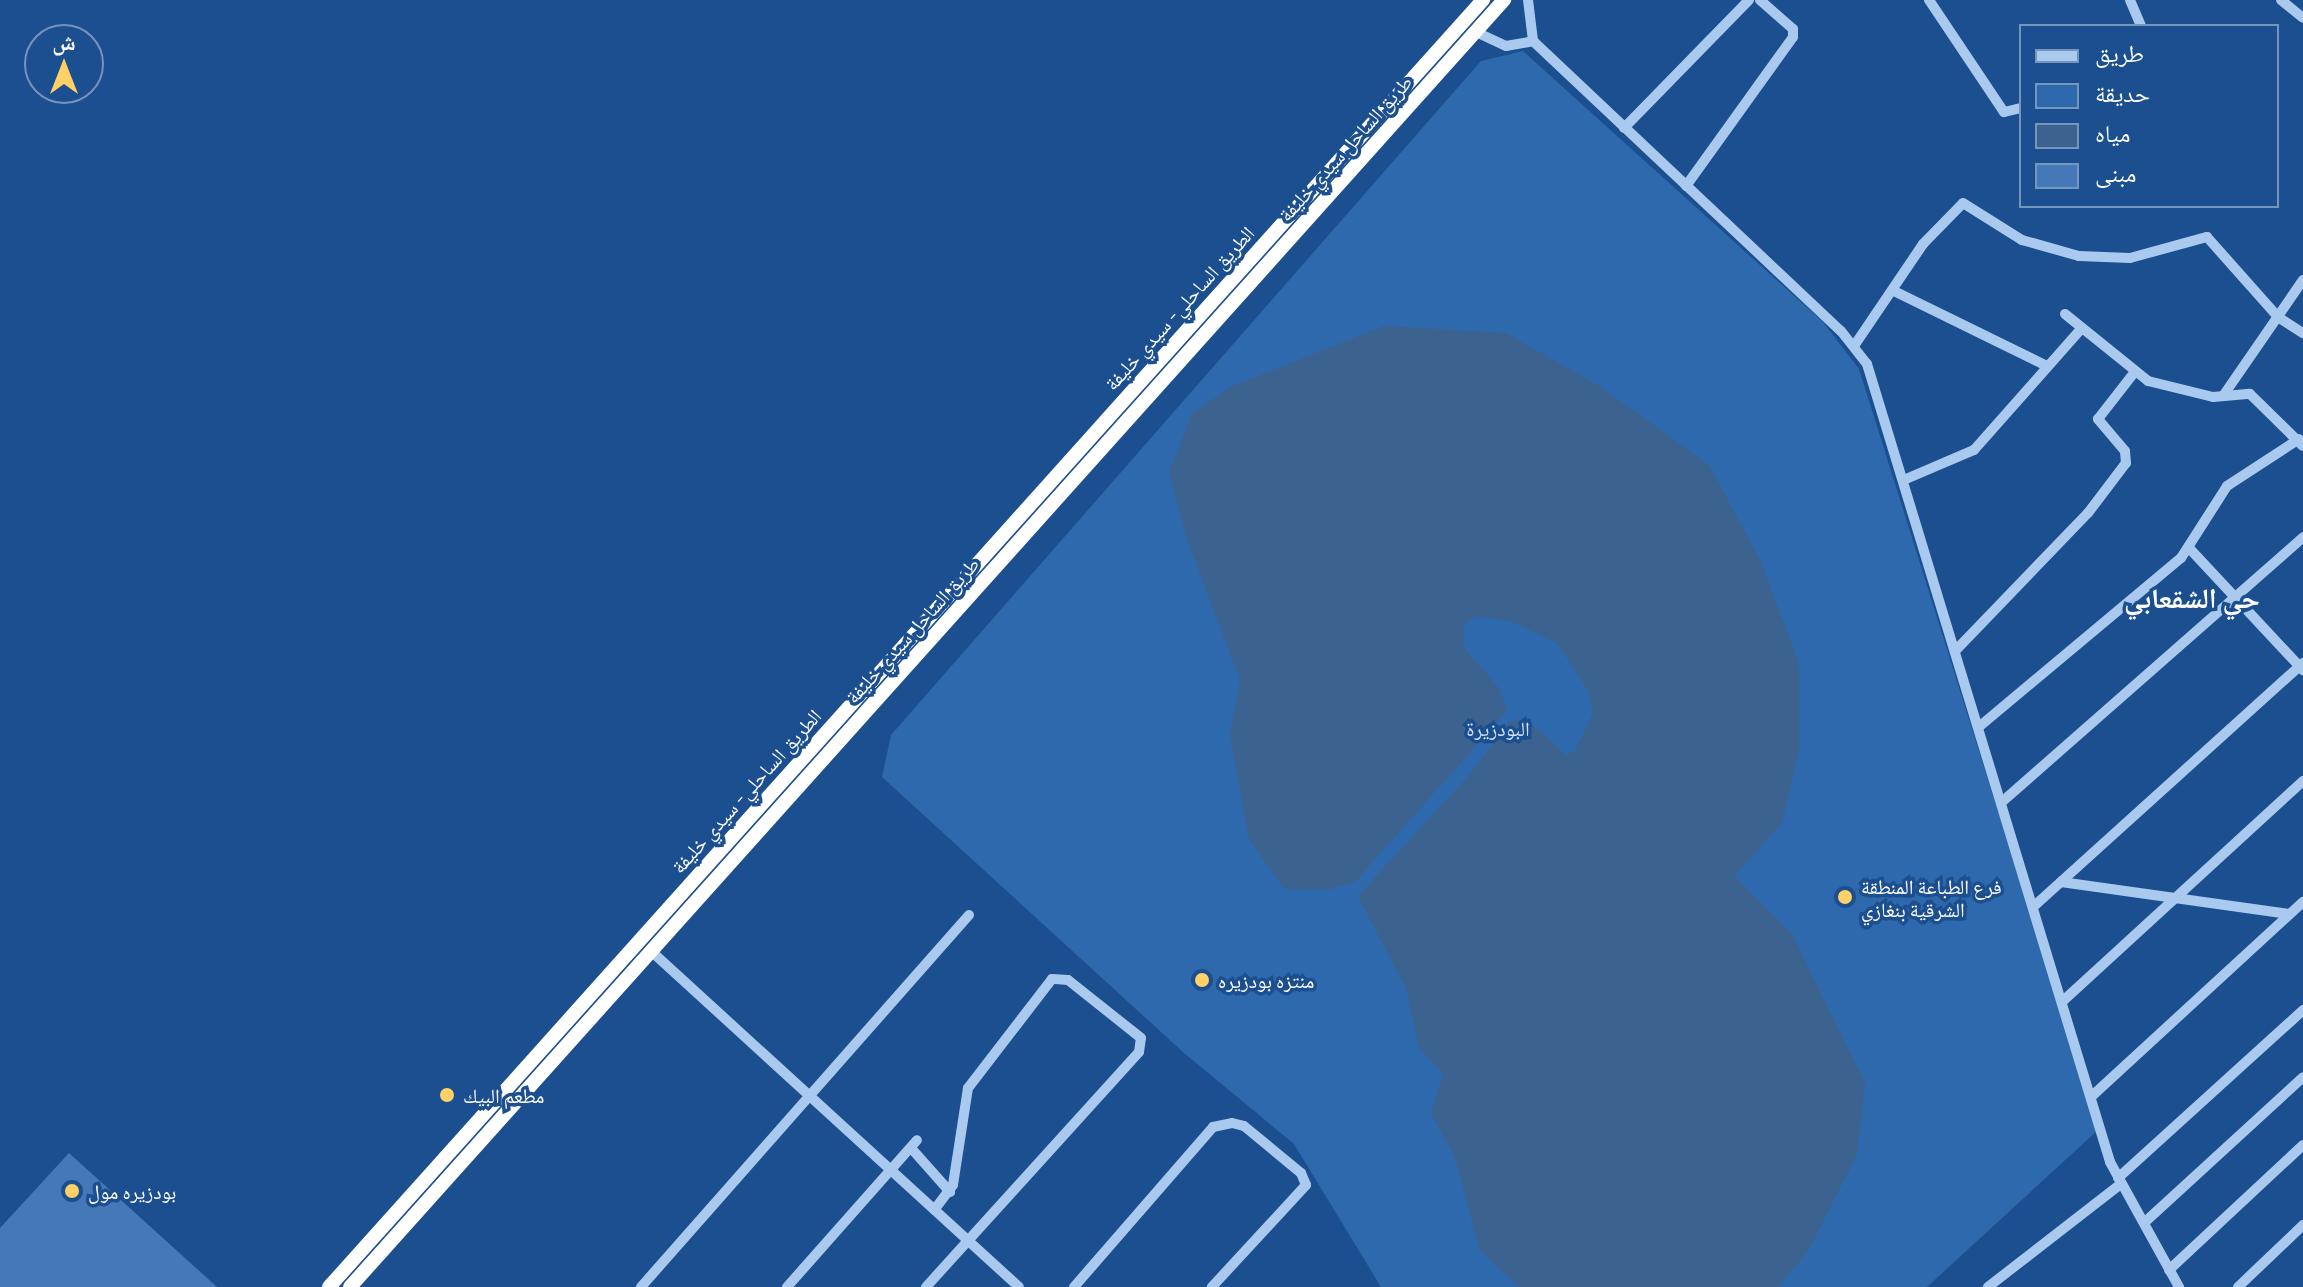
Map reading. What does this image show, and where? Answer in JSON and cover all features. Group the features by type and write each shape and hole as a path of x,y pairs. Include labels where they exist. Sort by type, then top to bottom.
{"highway":[{"name":"الطريق الساحلي- سيدي خليفة","path":"329,1287 1483,0"},
{"name":"طريق الساحل سيدي خليفة","path":"353,1285 1504,0"},
{"path":"718,852 730,863"}],"street":[{"path":"1528,0 1533,41 1854,346 1873,377 2119,1181 2145,1222 2174,1285"},
{"path":"1624,128 1749,0"},
{"path":"1686,186 1794,32 1760,0"},
{"path":"1929,0 2004,112 2019,108"},
{"path":"2130,0 2140,24"},
{"path":"2281,0 2303,18"},
{"path":"1476,32 1506,46 1533,41"},
{"path":"1854,346 1896,292 1923,244 1963,203 2022,240 2079,256 2130,258 2207,237 2278,317 2303,333"},
{"path":"2223,396 2303,280"},
{"path":"1896,292 2047,366"},
{"path":"1980,726 2190,549 2227,486 2301,442 2250,394 2223,396 2167,387 2134,373 2065,314"},
{"path":"1906,479 1974,450 2081,329"},
{"path":"1956,650 2088,513 2126,463 2125,451 2098,419 2134,373"},
{"path":"2003,801 2236,600 2303,537"},
{"path":"2033,907 2302,666 2190,549"},
{"path":"2064,1000 2303,781"},
{"path":"2061,882 2289,914"},
{"path":"2092,1096 2303,902"},
{"path":"641,1287 969,915"},
{"path":"651,951 1019,1287"},
{"path":"926,1287 1139,1052 1141,1038 1068,980 1048,982 968,1088 950,1192 934,1210"},
{"path":"1988,1287 2119,1181 2303,1010"},
{"path":"2145,1222 2303,1077"},
{"path":"1074,1287 1213,1127 1232,1123 1244,1126 1301,1173 1306,1185 1212,1287"},
{"path":"787,1287 914,1144 950,1192"},
{"path":"2169,1270 2303,1145"},
{"path":"2238,1287 2303,1225"}],"green space":[{"name":"البودزيرة","path":"1523,51 1823,322 1859,369 2098,1130 1927,1287 1381,1287 1294,1144 1184,1053 882,777 891,735 1481,61"}],"water":[{"path":"1384,326 1506,333 1601,387 1709,465 1760,560 1799,663 1799,749 1782,823 1734,876 1792,934 1865,1083 1857,1155 1808,1251 1778,1287 1519,1287 1479,1249 1456,1160 1431,1113 1443,1074 1419,1047 1406,989 1358,896 1469,775 1511,720 1534,726 1566,755 1575,751 1593,713 1588,690 1557,643 1513,622 1477,616 1463,625 1464,648 1499,688 1507,711 1355,882 1327,890 1284,889 1249,839 1230,735 1240,680 1187,539 1169,472 1192,414 1228,388"}],"building":[{"name":"بودزيره مول","path":"69,1153 217,1287 0,1287 0,1228"}],"place":[{"name":"فرع الطباعة المنطقة الشرقية بنغازي","path":"1845,897"},
{"name":"منتزه بودزيره","path":"1202,980"},
{"name":"مطعم البيك","path":"447,1095"},
{"name":"بودزيره مول","path":"72,1191"}],"district":[{"name":"حي الشقعابي","path":"2192,597"}]}
